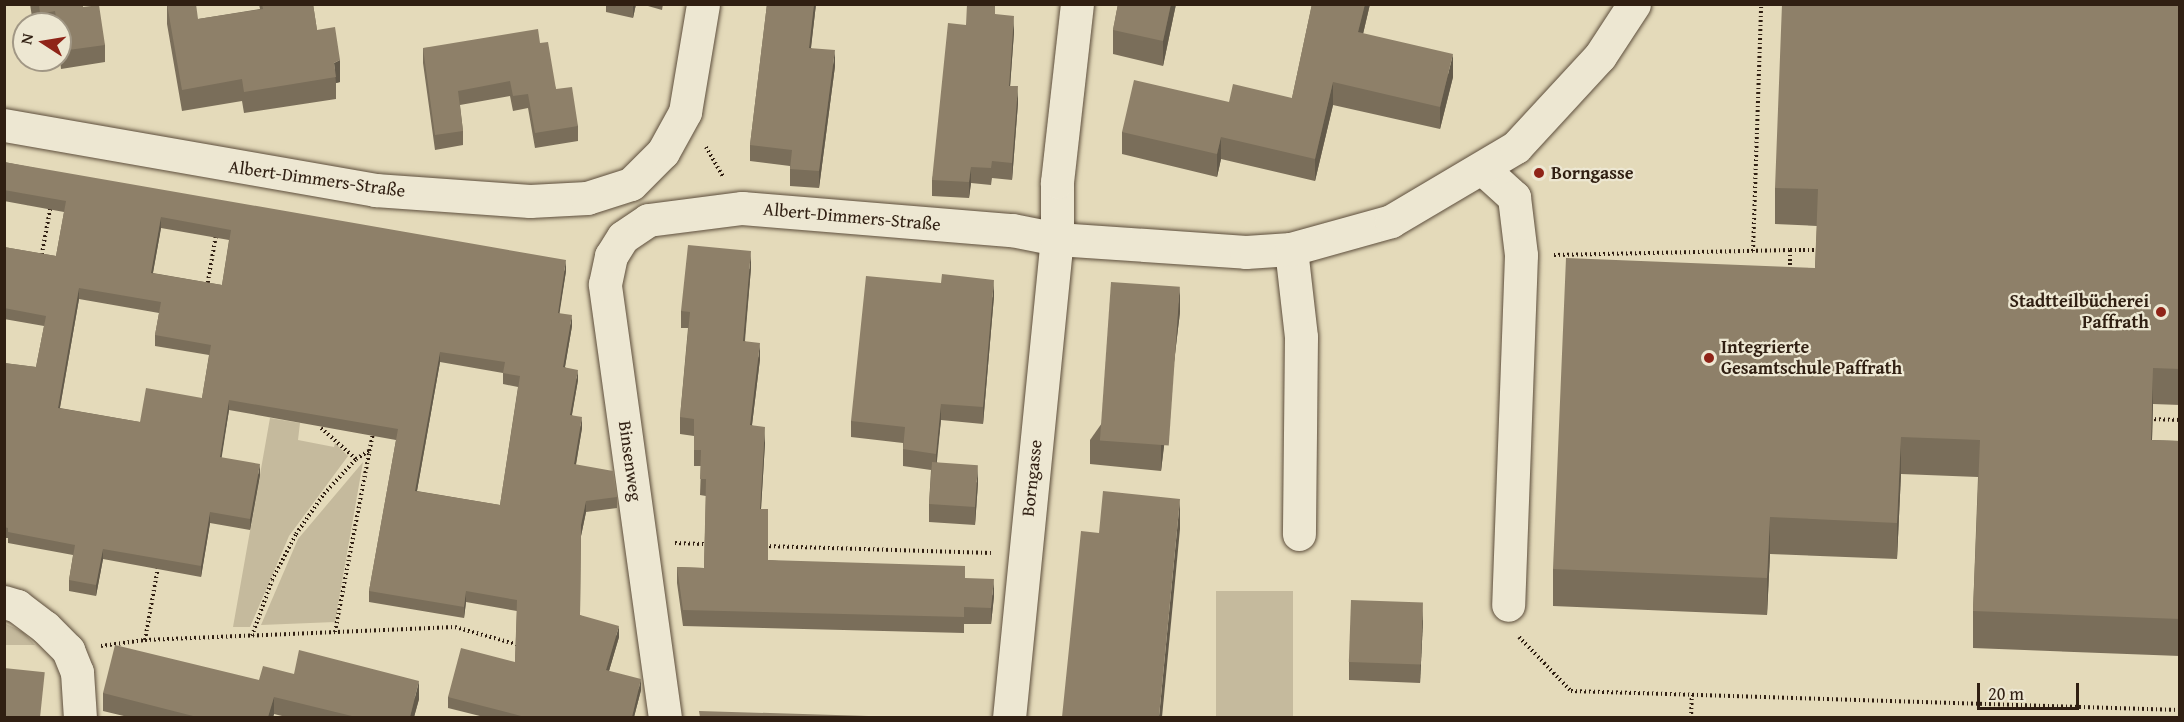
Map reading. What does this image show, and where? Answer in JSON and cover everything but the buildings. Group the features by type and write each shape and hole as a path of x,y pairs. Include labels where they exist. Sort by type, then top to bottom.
{"street":[{"path":"685,112 703,4"},
{"name":"Borngasse","path":"1009,717 1023,554 1057,239 1057,182 1077,4"},
{"path":"1057,239 1246,252 1291,249 1391,221 1483,169 1516,147 1539,125 1600,56 1634,4"},
{"name":"Albert-Dimmers-Straße","path":"4,125 375,190 530,201 587,198 631,184 663,152 685,112"},
{"path":"1483,169 1514,197 1521,255 1508,605"},
{"name":"Albert-Dimmers-Straße","path":"648,220 742,208 1012,230 1057,239"},
{"name":"Binsenweg","path":"648,220 623,237 611,256 605,284 665,717"},
{"path":"1291,249 1301,337 1299,534"},
{"path":"4,602 17,606 45,627 68,650 77,672 80,717"}],"path":[{"path":"1753,251 1761,5"},
{"path":"685,112 742,208"},
{"path":"40,263 53,194"},
{"path":"207,292 218,223"},
{"path":"1521,255 1824,249"},
{"path":"1790,274 1791,250"},
{"path":"2137,419 2180,420"},
{"path":"335,632 374,427"},
{"path":"321,428 356,459"},
{"path":"252,636 272,580 296,534 324,494 356,459 370,450"},
{"path":"641,542 718,545"},
{"path":"753,546 1023,554"},
{"path":"146,640 159,558"},
{"path":"1508,605 1508,625 1571,691 2180,710"},
{"path":"68,650 146,640 455,627 523,647"},
{"path":"1691,717 1692,695"}],"shaded area":[{"path":"270,418 300,423 298,440 334,447 335,443 348,456 289,536 250,627 233,627"},
{"path":"363,462 335,622 261,625 298,539"},
{"path":"1216,591 1293,591 1293,718 1216,718"},
{"path":"4,623 23,632 35,645 5,645"}],"place":[{"name":"Borngasse","path":"1539,173"},
{"name":"Stadtteilbücherei Paffrath","path":"2161,312"},
{"name":"Integrierte Gesamtschule Paffrath","path":"1709,358"}]}
